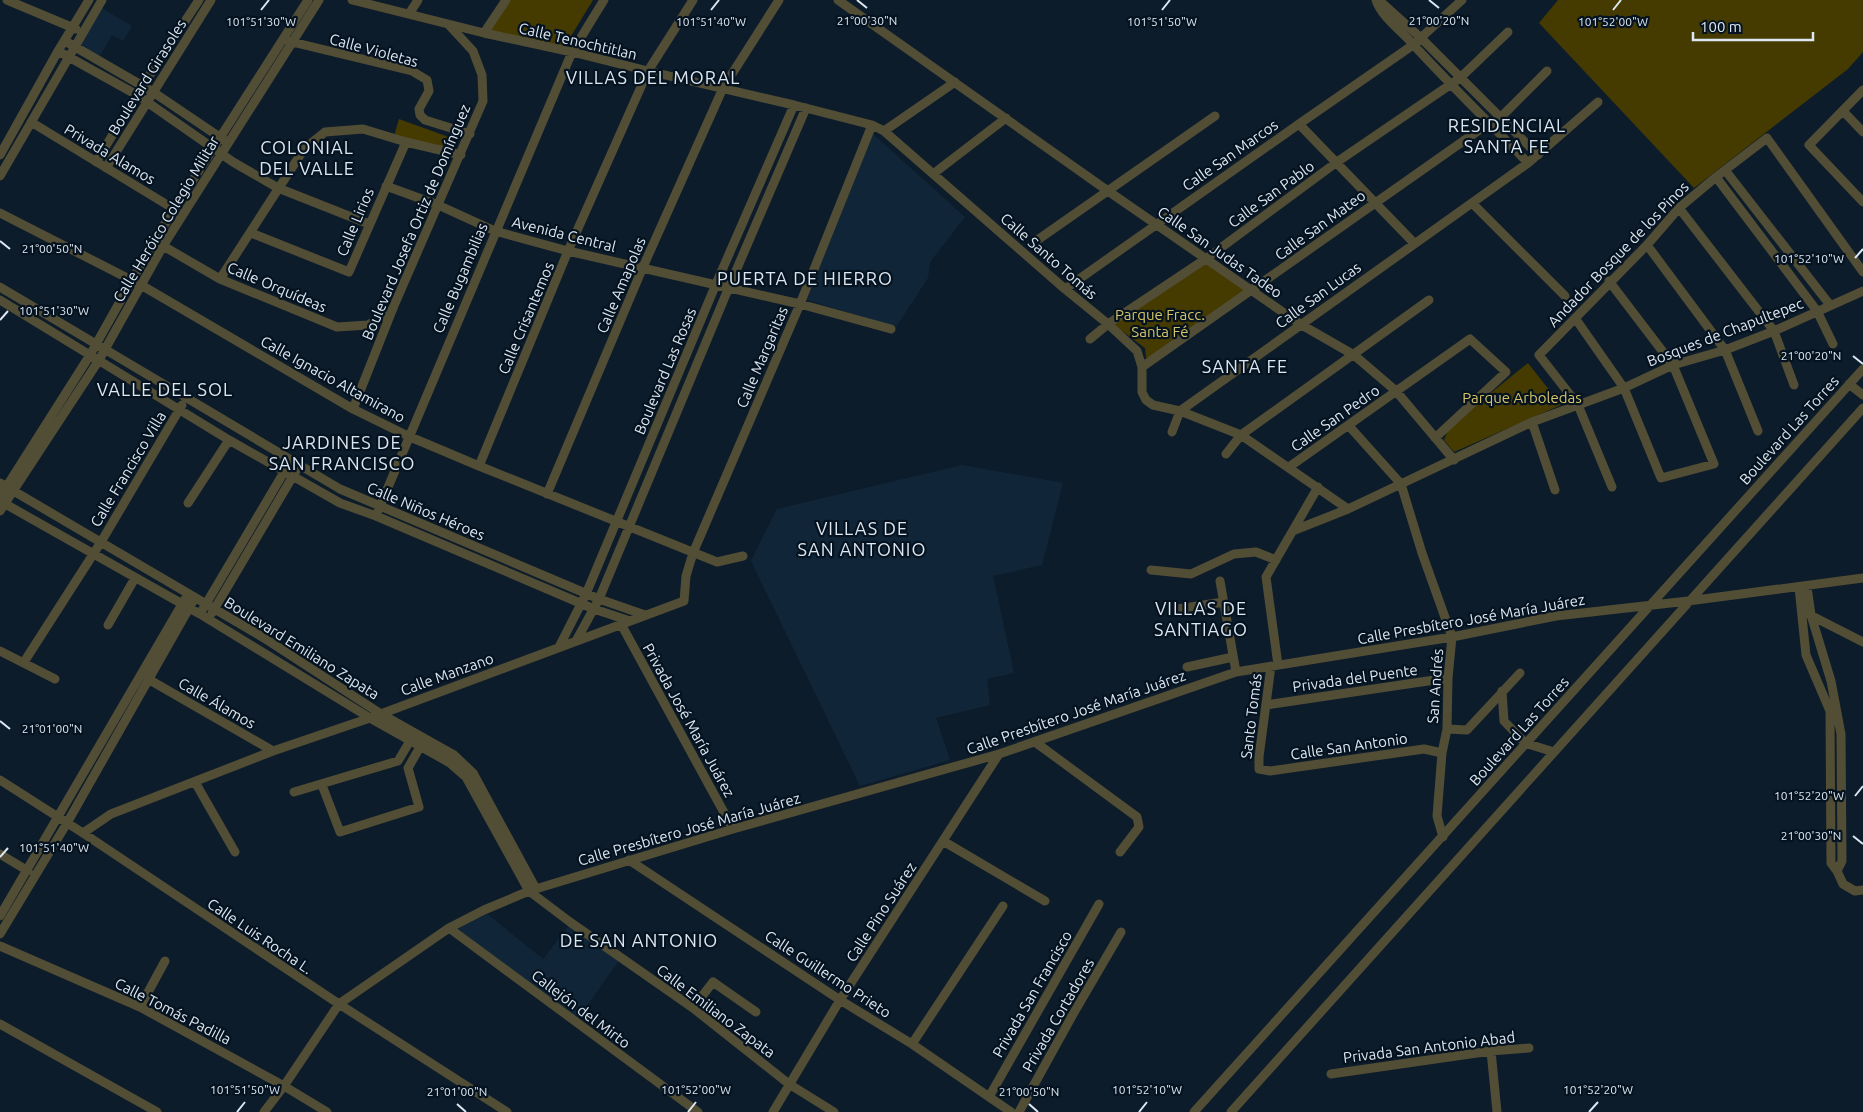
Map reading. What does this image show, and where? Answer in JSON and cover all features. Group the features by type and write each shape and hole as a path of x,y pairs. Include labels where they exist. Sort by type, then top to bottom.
{"street":[{"path":"7,0 83,32"},
{"path":"0,155 58,51 90,0"},
{"path":"0,176 102,0"},
{"name":"Boulevard Girasoles","path":"96,162 143,85 199,0"},
{"name":"Boulevard Girasoles","path":"106,168 211,0"},
{"name":"Calle Heróico Colegio Militar","path":"7,487 106,349 141,285 174,209 308,0"},
{"name":"Calle Heróico Colegio Militar","path":"1,503 7,487 90,355 131,280 229,143 319,0"},
{"name":"Calle Tenochtitlan","path":"352,0 484,33 794,104 872,125 884,131"},
{"path":"409,14 418,0"},
{"path":"484,33 506,0"},
{"name":"Calle Bugambilias","path":"376,516 408,436 572,52 604,0"},
{"name":"Calle Crisantemos","path":"479,466 568,251 648,71 693,0"},
{"name":"Calle Amapolas","path":"547,494 643,267 723,88 779,0"},
{"name":"Calle San Judas Tadeo","path":"838,0 1300,324 1354,354 1396,391 1454,460"},
{"name":"Calle San Marcos","path":"1064,289 1413,45 1462,0"},
{"path":"1380,2 1421,38 1538,155"},
{"path":"1380,2 1413,45 1528,163"},
{"name":"Boulevard Josefa Ortiz de Domínguez","path":"353,409 393,308 483,101 482,75 473,52 448,24"},
{"name":"Calle San Pablo","path":"1090,339 1108,324 1207,258 1337,162 1460,78 1508,32"},
{"name":"Calle Violetas","path":"282,40 412,71 427,80 429,91 419,109 420,115 426,120 470,134"},
{"path":"65,41 143,85 229,143"},
{"path":"58,51 148,101 221,154 278,188 369,224"},
{"path":"1501,117 1547,71"},
{"path":"884,131 955,82"},
{"path":"1863,90 1809,145 1863,202"},
{"name":"Calle San Lucas","path":"1180,411 1414,242 1528,163 1598,102"},
{"name":"Boulevard Las Rosas","path":"559,647 586,594 794,104"},
{"name":"Boulevard Las Rosas","path":"576,641 599,599 728,288 806,108"},
{"path":"1844,111 1863,132"},
{"path":"1036,241 1214,116"},
{"name":"Calle San Mateo","path":"1142,368 1489,122 1501,117"},
{"path":"933,174 1006,118"},
{"name":"Privada Alamos","path":"31,122 174,209"},
{"path":"1299,124 1414,242"},
{"name":"Calle Margaritas","path":"684,601 686,576 693,553 800,304 872,125"},
{"path":"220,279 304,149 325,132 363,129 460,155"},
{"name":"Calle Santo Tomás","path":"884,131 1137,351 1142,368 1142,392 1146,400 1153,405 1180,411 1241,435 1348,509"},
{"name":"Andador Bosque de los Pinos","path":"1578,405 1539,355 1609,281 1647,245 1679,208 1767,138 1863,272"},
{"name":"Calle Lirios","path":"251,233 349,272 406,142"},
{"path":"1725,170 1830,305"},
{"path":"1716,177 1817,311 1833,344"},
{"name":"Avenida Central","path":"386,186 438,205 495,231 568,251 800,304 891,329"},
{"path":"1472,203 1565,296"},
{"path":"1679,208 1774,331 1794,385"},
{"name":"Calle Ignacio Altamirano","path":"0,213 141,285 353,409 408,436 717,562 743,556"},
{"name":"Calle Orquídeas","path":"158,243 220,279 337,327 368,325 393,308"},
{"path":"1647,245 1725,350 1758,431"},
{"path":"1575,318 1624,388 1661,478 1714,464 1673,365 1609,281"},
{"name":"Calle Niños Héroes","path":"0,287 340,489 586,594 645,616"},
{"name":"Bosques de Chapultepec","path":"1295,530 1348,509 1532,422 1624,388 1673,365 1725,350 1774,331 1863,291"},
{"name":"Calle Niños Héroes","path":"0,300 229,440 340,503 376,516 594,609 630,621"},
{"path":"1226,454 1241,435 1429,300"},
{"name":"Calle San Pedro","path":"1289,467 1470,339 1506,372 1435,438"},
{"name":"Boulevard Las Torres","path":"1194,1112 1863,369"},
{"path":"1849,384 1863,395"},
{"name":"Calle Francisco Villa","path":"24,662 101,542 185,398"},
{"path":"1578,405 1612,487"},
{"path":"1231,1112 1550,751 1688,602 1863,408"},
{"path":"1172,432 1180,411"},
{"path":"1532,422 1555,490"},
{"path":"1349,426 1401,484"},
{"path":"188,503 229,440"},
{"path":"204,617 289,473 291,460"},
{"path":"289,473 300,466"},
{"name":"San Andrés","path":"1401,484 1422,553 1452,637 1448,678 1447,729 1442,753 1437,816 1443,837"},
{"name":"Boulevard Emiliano Zapata","path":"7,487 211,606 381,714 454,755 473,773 532,890"},
{"path":"1275,666 1266,577 1295,530 1318,487"},
{"name":"Boulevard Emiliano Zapata","path":"1,503 186,606 370,718 450,763 466,777 532,890"},
{"path":"1151,570 1191,574 1234,554 1256,552 1276,560"},
{"path":"108,625 135,578"},
{"name":"Calle Presbítero José María Juárez","path":"339,1004 449,928 484,910 532,890 733,829 999,754 1236,672 1452,637 1556,616 1688,602 1863,578"},
{"path":"1220,581 1236,672"},
{"path":"1803,587 1801,611 1806,655 1834,712 1841,734 1842,860 1837,871"},
{"path":"1803,587 1831,681 1834,712 1831,863 1843,884 1855,891 1863,890"},
{"path":"0,916 63,820 148,679 192,595"},
{"name":"Calle Manzano","path":"83,833 111,814 273,751 381,714 684,601"},
{"path":"1178,609 1223,602"},
{"path":"0,934 186,606"},
{"path":"1801,611 1861,639"},
{"name":"Privada José María Juárez","path":"621,624 733,829"},
{"path":"0,651 55,679"},
{"path":"1187,667 1233,657"},
{"name":"Santo Tomás","path":"1259,769 1266,705 1275,666"},
{"path":"1447,729 1468,730 1520,673"},
{"name":"Privada del Puente","path":"1266,705 1448,678"},
{"name":"Calle Álamos","path":"148,679 273,751"},
{"path":"1502,691 1504,721 1525,743 1550,751"},
{"path":"294,792 398,761 410,741"},
{"path":"1035,742 1137,818 1139,827 1120,852"},
{"path":"408,768 420,747"},
{"name":"Calle San Antonio","path":"1259,769 1270,771 1424,750 1442,753"},
{"name":"Calle Pino Suárez","path":"773,1112 840,1000 999,754"},
{"path":"322,785 340,832 419,807 408,768 398,761"},
{"name":"Calle Luis Rocha L.","path":"0,780 83,833 339,1004 508,1112"},
{"path":"195,782 235,852"},
{"path":"1831,792 1841,792"},
{"path":"943,841 1045,901"},
{"path":"0,854 28,871"},
{"name":"Calle Guillermo Prieto","path":"629,860 840,1000 912,1044 1011,1112"},
{"name":"Calle Emiliano Zapata","path":"532,890 570,922 693,1008 789,1084 834,1112"},
{"name":"Privada San Francisco","path":"988,1097 1099,904"},
{"path":"912,1044 1003,906"},
{"name":"Callejón del Mirto","path":"449,928 698,1112"},
{"name":"Privada Cortadores","path":"1020,1112 1072,1016 1122,932"},
{"name":"Calle Tomás Padilla","path":"0,946 140,1007 284,1086 327,1112"},
{"path":"140,1007 165,960"},
{"path":"693,1008 713,982 756,1012"},
{"path":"264,1112 284,1086 339,1004"},
{"path":"0,1024 157,1112"},
{"name":"Privada San Antonio Abad","path":"1331,1074 1490,1051 1529,1048"},
{"path":"1490,1051 1497,1112"}],"shaded area":[{"path":"100,7 132,26 123,41 112,35 98,59 77,47"},
{"path":"873,134 965,217 930,262 928,278 896,327 807,300"},
{"path":"962,465 1063,483 1042,565 993,576 1014,673 987,679 990,705 936,718 950,760 860,786 751,561 777,509"},
{"path":"486,913 543,959 570,924 620,959 577,1020 458,929"}],"green space":[{"path":"510,0 593,0 565,46 488,31"},
{"path":"1558,0 1863,0 1863,52 1848,69 1694,188 1539,23"},
{"path":"399,119 457,140 454,152 394,136"},
{"name":"Parque Fracc. Santa Fé","path":"1206,262 1245,291 1149,361 1146,357 1145,348 1114,325"},
{"name":"Parque Arboledas","path":"1528,363 1561,405 1454,452 1444,440 1450,426"}],"district":[{"name":"VILLAS DEL MORAL","path":"653,77"},
{"name":"RESIDENCIAL SANTA FE","path":"1507,135"},
{"name":"COLONIAL DEL VALLE","path":"307,157"},
{"name":"PUERTA DE HIERRO","path":"805,278"},
{"name":"SANTA FE","path":"1245,366"},
{"name":"VALLE DEL SOL","path":"165,389"},
{"name":"JARDINES DE SAN FRANCISCO","path":"342,452"},
{"name":"VILLAS DE SAN ANTONIO","path":"862,538"},
{"name":"VILLAS DE SANTIAGO","path":"1201,618"},
{"name":"DE SAN ANTONIO","path":"639,940"}]}
